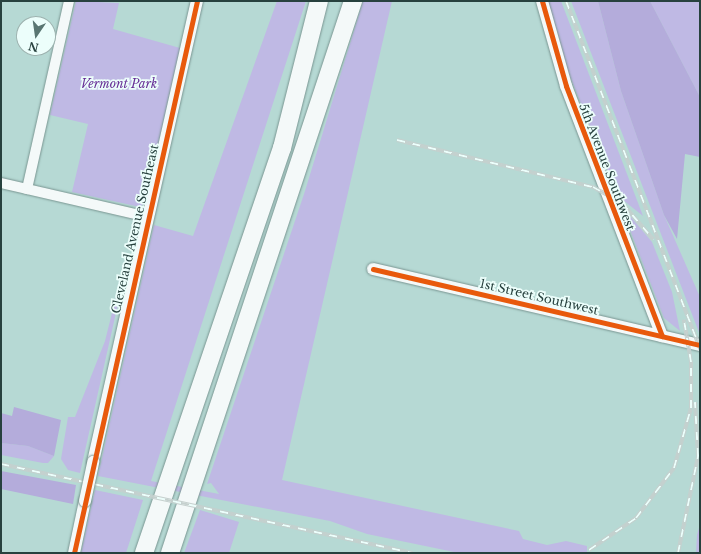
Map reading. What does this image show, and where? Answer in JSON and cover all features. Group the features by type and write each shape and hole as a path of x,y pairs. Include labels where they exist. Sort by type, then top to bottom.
{"highway":[{"path":"144,553 282,148 319,1"},
{"path":"170,553 353,1"}],"street":[{"path":"27,189 69,1"},
{"name":"Cleveland Avenue Southeast","path":"74,553 197,1"},
{"name":"5th Avenue Southwest","path":"542,1 566,86 662,336"},
{"path":"1,183 148,218"},
{"name":"1st Street Southwest","path":"374,269 700,345"}],"green space":[{"name":"Vermont Park","path":"76,1 119,3 113,29 180,48 145,202 140,207 72,192 88,124 50,115"},
{"path":"277,1 306,1 151,481 219,494 211,483 207,484 305,191 363,1 392,1 282,480 519,531 523,539 547,545 566,541 587,546 587,553 459,553 367,534 330,521 98,476 154,225 193,236"},
{"path":"546,1 561,1 643,216 618,196 569,74"},
{"path":"571,1 598,1 621,91 664,215 700,297 700,335"},
{"path":"650,1 700,1 700,97"},
{"path":"620,204 652,242 672,292 680,331 664,318"},
{"path":"122,286 80,473 68,470 61,459 68,417 75,417 105,341 117,293"},
{"path":"1,443 28,446 54,456 48,463 43,463 1,455"},
{"path":"95,490 143,500 126,553 81,553"},
{"path":"200,510 239,522 229,553 184,553"},
{"path":"700,524 700,553 696,553 697,535"}],"shaded area":[{"path":"598,1 650,1 700,97 700,157 685,154 677,239 664,215 621,91"},
{"path":"14,407 61,420 54,456 28,446 1,443 1,413 12,416"},
{"path":"1,471 76,485 73,504 1,489"}],"railway":[{"path":"566,1 700,349"},
{"path":"397,140 593,187 622,203 653,239"},
{"path":"589,550 636,518 674,468 691,408 691,362 684,320"},
{"path":"678,553 698,456 695,402"},
{"path":"1,464 412,553"}],"cycle path":[{"path":"74,553 197,1"},
{"path":"542,1 566,86 662,336"},
{"path":"373,269 700,345"}]}
